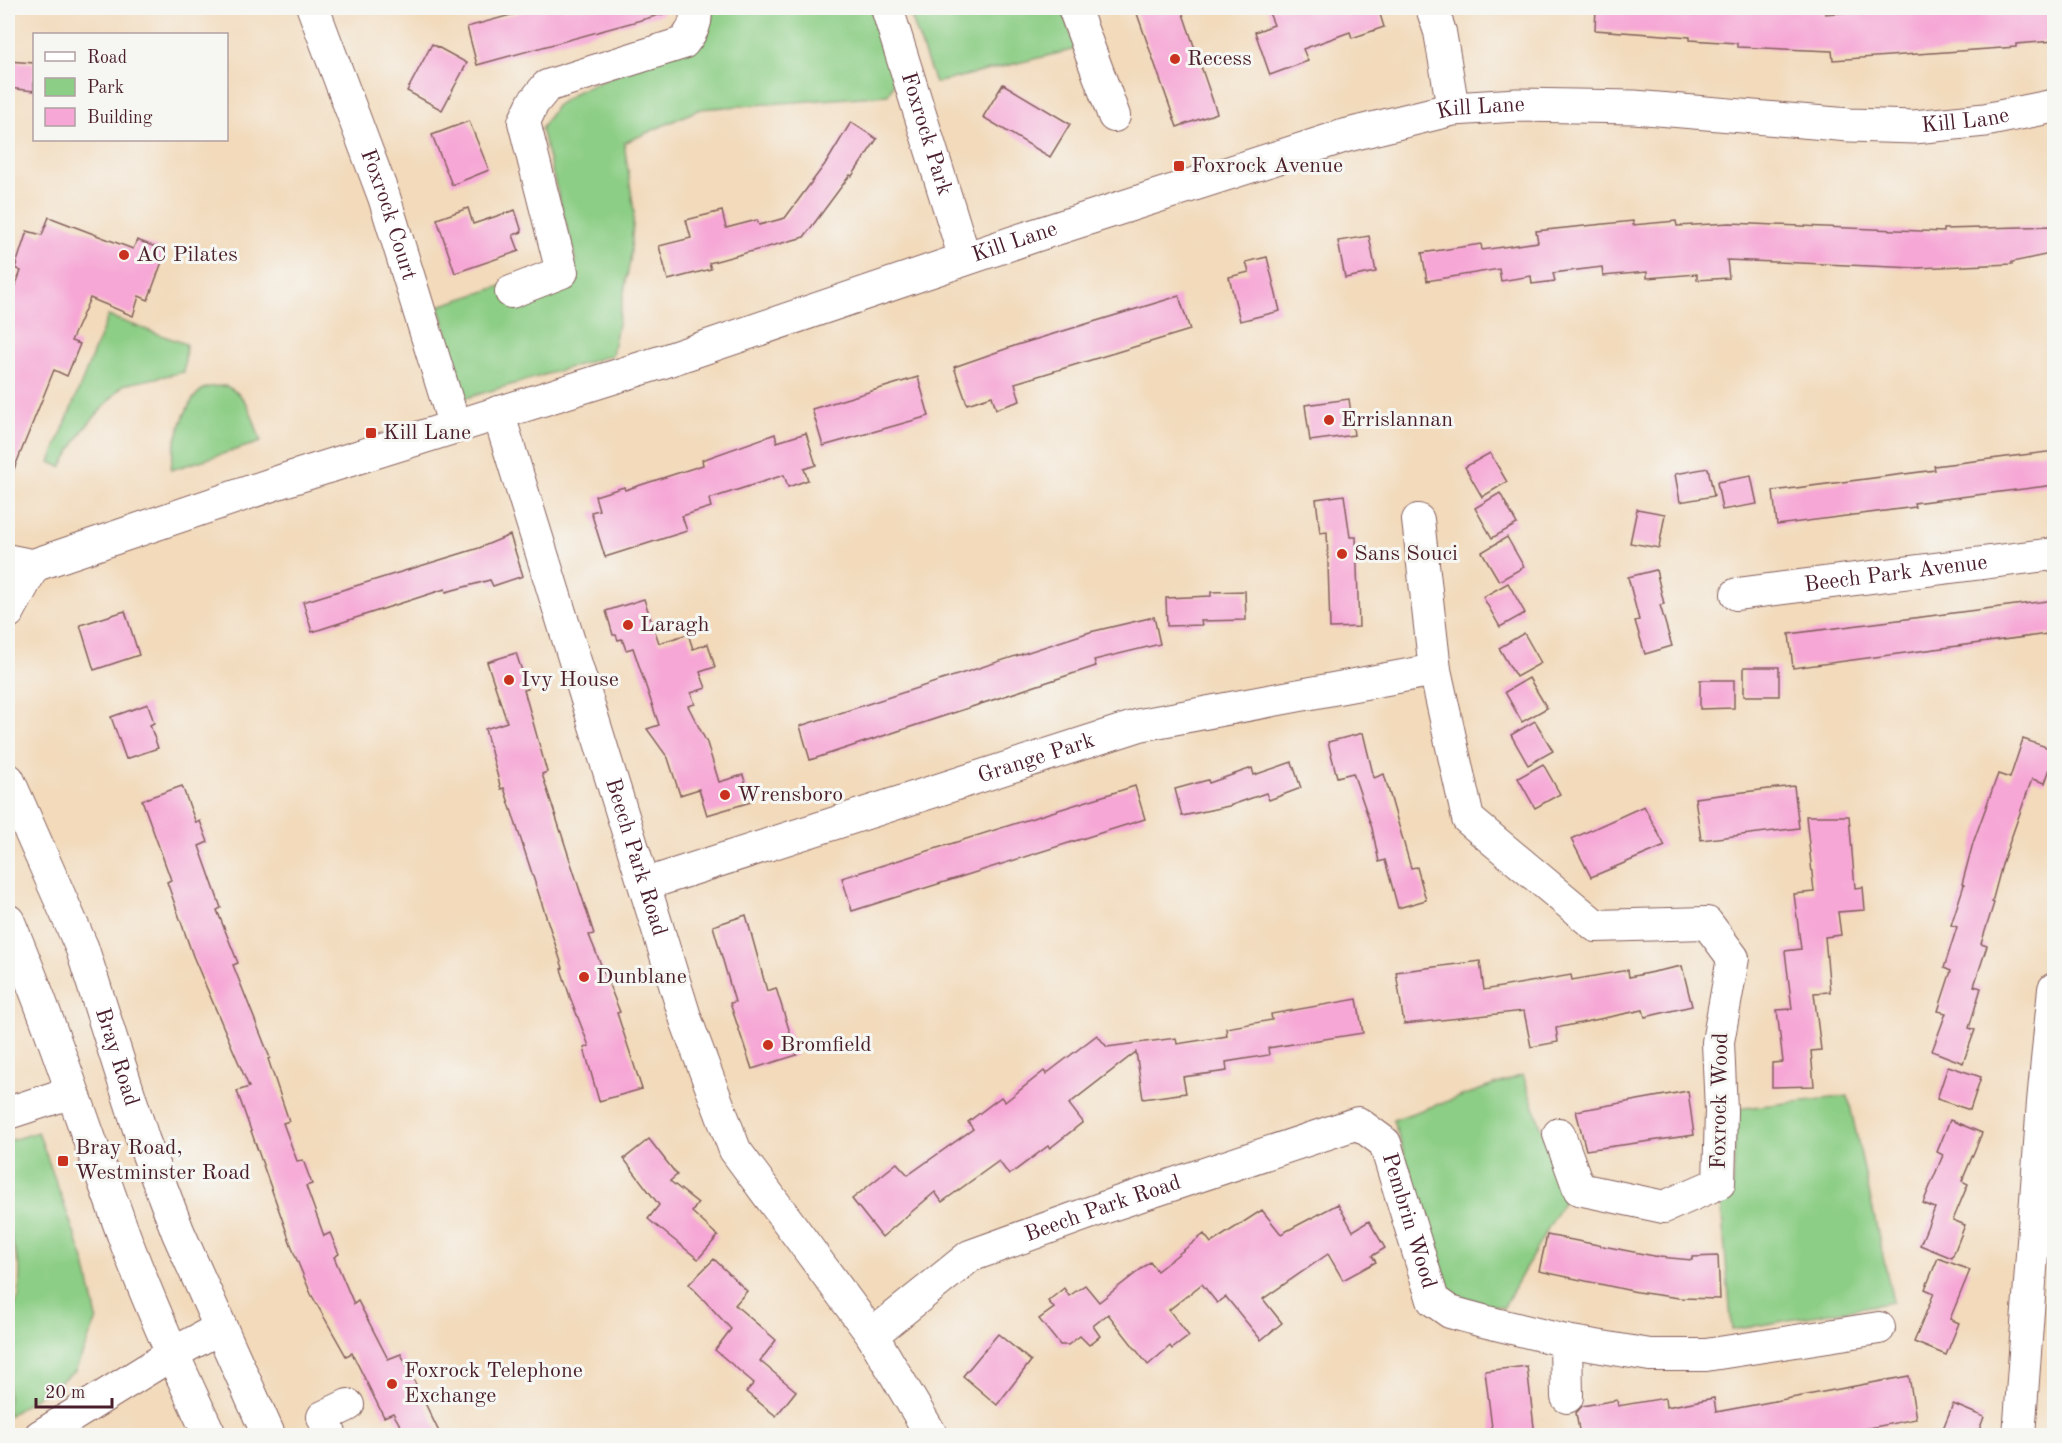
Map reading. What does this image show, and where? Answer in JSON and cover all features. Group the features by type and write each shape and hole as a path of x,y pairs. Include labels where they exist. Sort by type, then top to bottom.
{"main road":[{"name":"Kill Lane","path":"16,567 498,412 665,361 966,259 1344,136 1453,108 1517,105 1634,107 1850,125 1914,127 1985,120 2055,106"},
{"path":"8,612 16,567"},
{"name":"Bray Road","path":"8,780 82,948 143,1140 178,1232 269,1436"},
{"path":"8,921 30,973 128,1244 172,1354 210,1436"}],"street":[{"name":"Foxrock Court","path":"313,8 384,197 455,427"},
{"path":"512,292 562,272 524,122 533,103 547,86 683,44 692,32 697,18 695,8"},
{"name":"Foxrock Park","path":"887,8 966,259"},
{"path":"1074,8 1114,116"},
{"path":"1432,8 1440,32 1453,108"},
{"name":"Beech Park Road","path":"498,412 593,725 646,884 686,1020 735,1150 872,1335 932,1436"},
{"path":"1418,520 1435,670"},
{"name":"Beech Park Avenue","path":"1737,594 2055,554"},
{"name":"Grange Park","path":"646,884 1140,725 1435,670"},
{"name":"Foxrock Wood","path":"1435,670 1468,819 1596,926 1707,923 1733,958 1718,1042 1721,1111 1719,1183 1664,1207 1579,1189 1559,1134"},
{"path":"2019,1436 2043,1102 2055,989"},
{"path":"8,1113 72,1092"},
{"name":"Beech Park Road","path":"872,1335 970,1256 1117,1203 1358,1123"},
{"name":"Pembrin Wood","path":"1358,1123 1386,1143 1433,1300 1450,1312 1566,1341 1650,1355 1706,1356 1879,1328"},
{"path":"40,1436 172,1354 220,1328"},
{"path":"1566,1341 1567,1397"},
{"path":"331,1436 323,1417 348,1405"}],"green space":[{"path":"709,8 871,8 894,83 888,95 700,109 624,143 634,211 630,261 612,355 466,398 439,306 576,262 541,129 556,106 578,91 703,39 712,17"},
{"path":"908,8 1062,8 1076,49 935,83"},
{"path":"108,316 186,344 184,372 123,385 83,430 61,467 50,462"},
{"path":"225,386 245,401 261,442 171,470 177,437 192,401 206,388"},
{"path":"1523,1075 1565,1198 1503,1308 1451,1294 1393,1120"},
{"path":"1848,1096 1893,1302 1732,1330 1721,1204 1733,1186 1736,1109"},
{"path":"38,1132 85,1263 97,1319 75,1371 8,1416 8,1319 19,1297 20,1270 8,1227 8,1141"}],"building":[{"path":"536,8 662,8 663,14 477,65 467,27"},
{"path":"1135,8 1181,8 1217,113 1177,127"},
{"path":"1267,8 1378,8 1384,27 1352,38 1350,32 1303,49 1308,61 1270,75 1255,32 1274,25"},
{"path":"1596,8 1825,8 1825,14 1898,8 2055,8 2055,41 2016,44 2016,47 1833,60 1832,51 1737,47 1737,43 1690,40 1690,37 1595,30"},
{"path":"432,44 467,63 442,110 407,91"},
{"path":"8,61 33,63 33,91 8,88"},
{"path":"1003,84 1070,124 1050,157 983,117"},
{"path":"469,121 489,170 452,185 432,135"},
{"path":"851,122 877,139 852,176 850,175 804,237 709,263 711,269 668,280 659,246 691,238 686,220 722,211 726,228 757,220 759,225 785,218 828,160"},
{"path":"468,208 473,224 515,210 522,232 513,235 519,251 455,273 437,219"},
{"path":"49,217 133,249 137,240 166,251 148,300 139,296 133,316 90,298 71,341 80,344 67,376 54,370 8,484 8,305 21,271 15,268 27,231 42,235"},
{"path":"1633,221 1633,225 1676,221 1677,226 1730,223 1944,232 1944,229 2055,226 2055,253 2012,262 2012,264 1916,268 1727,260 1729,278 1697,280 1697,274 1647,278 1647,272 1603,276 1602,267 1553,273 1555,281 1532,284 1531,276 1501,281 1499,269 1427,281 1422,253 1481,244 1482,250 1538,242 1536,231"},
{"path":"1369,236 1376,272 1345,278 1338,241"},
{"path":"1267,257 1280,311 1240,321 1229,277 1249,272 1246,262"},
{"path":"1179,296 1190,330 1015,383 1020,401 996,409 992,396 967,404 954,367 1017,345"},
{"path":"918,377 929,416 823,446 812,409"},
{"name":"Errislannan","path":"1349,399 1354,435 1310,441 1305,405"},
{"path":"806,433 816,465 804,469 808,480 788,487 784,475 709,499 711,507 682,516 687,531 605,557 591,512 599,510 595,496 624,487 625,490 703,465 702,460 775,434 777,442"},
{"path":"2055,451 2055,485 1914,503 1915,507 1777,525 1773,491 1935,470 1934,466"},
{"path":"1490,453 1507,482 1482,497 1465,467"},
{"path":"1708,468 1714,496 1680,502 1675,474"},
{"path":"1751,476 1757,504 1722,510 1717,482"},
{"path":"1500,493 1517,524 1492,538 1475,508"},
{"path":"1344,495 1350,537 1356,537 1359,627 1330,628 1327,532 1320,533 1316,499"},
{"path":"1637,509 1665,514 1659,548 1630,543"},
{"path":"510,535 523,576 493,586 490,580 446,592 445,589 312,632 303,602 479,548"},
{"path":"1507,537 1524,567 1499,581 1482,552"},
{"path":"1656,570 1664,604 1660,605 1672,646 1645,654 1635,621 1639,620 1628,577"},
{"path":"1508,583 1525,613 1500,627 1483,597"},
{"path":"1245,591 1246,620 1201,621 1202,625 1167,626 1166,598 1211,596 1211,592"},
{"path":"644,599 659,643 688,634 693,649 708,644 715,667 700,672 706,688 691,693 695,704 688,706 707,743 719,782 743,775 751,802 707,815 699,789 680,795 668,758 647,729 659,725 633,648 626,650 622,639 618,640 616,635 613,635 606,611"},
{"path":"2055,600 2055,633 1793,668 1789,634"},
{"path":"125,611 139,655 94,670 80,625"},
{"path":"1154,617 1160,644 1094,660 1096,666 810,760 800,726 1090,632"},
{"path":"1524,633 1541,663 1516,677 1499,648"},
{"path":"516,653 528,689 524,690 547,772 542,774 594,934 589,935 620,1012 617,1013 642,1089 599,1101 584,1048 589,1046 570,997 561,969 563,968 504,788 501,789 485,729 507,722 487,662"},
{"path":"1744,667 1779,667 1779,696 1744,696"},
{"path":"1529,678 1547,708 1522,722 1505,692"},
{"path":"1700,680 1734,680 1734,708 1700,709"},
{"path":"148,704 154,723 150,725 158,748 126,759 111,717"},
{"path":"1535,721 1553,751 1528,765 1511,735"},
{"path":"1363,733 1374,778 1384,774 1411,868 1417,867 1426,900 1398,908 1385,860 1379,862 1372,828 1353,773 1337,777 1328,742"},
{"path":"2023,739 2055,750 2055,754 2045,783 2032,779 2003,861 1992,902 1994,903 1981,944 1987,946 1974,986 1981,988 1969,1028 1975,1030 1963,1063 1932,1051 1946,1013 1938,1011 1951,971 1944,968 1957,927 1951,925 1964,885 1962,884 1973,843 1998,774 2010,778"},
{"path":"1292,762 1301,788 1269,800 1266,793 1229,806 1182,816 1175,789 1208,780 1209,783 1252,768 1254,775"},
{"path":"1543,764 1560,794 1535,808 1518,778"},
{"path":"182,786 196,823 200,821 208,842 199,846 221,908 217,910 238,963 233,965 270,1058 268,1059 289,1121 283,1123 297,1161 303,1160 312,1184 306,1186 324,1236 330,1233 339,1254 334,1257 354,1304 358,1301 388,1359 401,1354 441,1436 406,1436 393,1413 384,1417 352,1353 346,1356 311,1294 294,1253 237,1091 249,1087 193,956 167,882 171,880 142,800"},
{"path":"1135,786 1145,819 852,911 842,878"},
{"path":"1794,786 1799,828 1701,840 1695,798"},
{"path":"1644,806 1665,846 1591,877 1571,839"},
{"path":"1806,816 1849,816 1855,888 1863,887 1865,910 1838,912 1841,935 1825,937 1830,992 1814,993 1821,1050 1811,1051 1814,1086 1772,1087 1772,1063 1783,1062 1777,1010 1792,1009 1785,951 1801,949 1794,894 1814,892"},
{"path":"746,915 767,991 776,988 797,1055 752,1069 730,1003 735,1002 713,926"},
{"path":"1480,961 1484,990 1571,975 1572,980 1628,970 1629,977 1682,966 1692,1006 1645,1017 1643,1010 1556,1028 1558,1042 1531,1047 1524,1011 1404,1024 1396,972"},
{"path":"1357,999 1363,1033 1268,1048 1269,1055 1226,1062 1227,1071 1183,1077 1186,1093 1143,1099 1136,1052 1069,1104 1083,1122 1050,1148 1048,1146 1009,1175 999,1161 942,1202 935,1192 882,1237 852,1199 897,1163 908,1175 973,1129 968,1122 1001,1097 1005,1102 1044,1071 1046,1074 1097,1035 1107,1047 1176,1038 1177,1044 1227,1036 1226,1028 1272,1020 1271,1014"},
{"path":"1948,1066 1981,1077 1970,1110 1937,1099"},
{"path":"1688,1091 1694,1135 1586,1150 1576,1111"},
{"path":"1950,1120 1982,1133 1962,1181 1968,1184 1953,1220 1965,1225 1952,1258 1920,1245 1935,1208 1923,1203 1943,1155 1937,1152"},
{"path":"649,1139 677,1175 670,1181 698,1203 692,1212 718,1236 698,1259 648,1219 659,1205 624,1159"},
{"path":"1338,1204 1353,1231 1369,1221 1385,1248 1372,1256 1376,1262 1343,1280 1328,1254 1263,1299 1282,1323 1261,1340 1226,1297 1217,1303 1202,1284 1169,1310 1189,1336 1172,1349 1170,1346 1148,1365 1108,1314 1093,1326 1100,1336 1089,1345 1080,1336 1068,1345 1060,1345 1039,1319 1054,1308 1048,1301 1064,1288 1069,1296 1085,1285 1099,1302 1150,1262 1157,1271 1204,1234 1211,1243 1262,1210 1281,1234"},
{"path":"1547,1235 1659,1257 1692,1260 1692,1257 1718,1256 1720,1299 1679,1298 1637,1292 1539,1271"},
{"path":"1938,1258 1970,1270 1950,1319 1959,1323 1946,1355 1914,1342 1934,1293 1925,1289"},
{"path":"714,1259 747,1291 735,1305 776,1340 760,1361 796,1391 776,1416 746,1392 754,1383 715,1350 731,1329 689,1284"},
{"path":"998,1334 1031,1361 997,1405 963,1376"},
{"path":"1527,1366 1535,1436 1493,1436 1485,1371"},
{"path":"1909,1376 1916,1419 1828,1436 1580,1436 1576,1413 1582,1406 1617,1400 1618,1406 1665,1398 1666,1407 1714,1398 1716,1412"},
{"path":"1953,1404 1984,1417 1977,1436 1940,1436"}],"place":[{"name":"Recess","path":"1175,59"},
{"name":"Foxrock Avenue","path":"1179,166"},
{"name":"AC Pilates","path":"124,255"},
{"name":"Errislannan","path":"1329,420"},
{"name":"Kill Lane","path":"371,433"},
{"name":"Sans Souci","path":"1342,554"},
{"name":"Laragh","path":"628,625"},
{"name":"Ivy House","path":"509,680"},
{"name":"Wrensboro","path":"725,795"},
{"name":"Dunblane","path":"584,977"},
{"name":"Bromfield","path":"768,1045"},
{"name":"Bray Road, Westminster Road","path":"63,1161"},
{"name":"Foxrock Telephone Exchange","path":"392,1384"}]}
